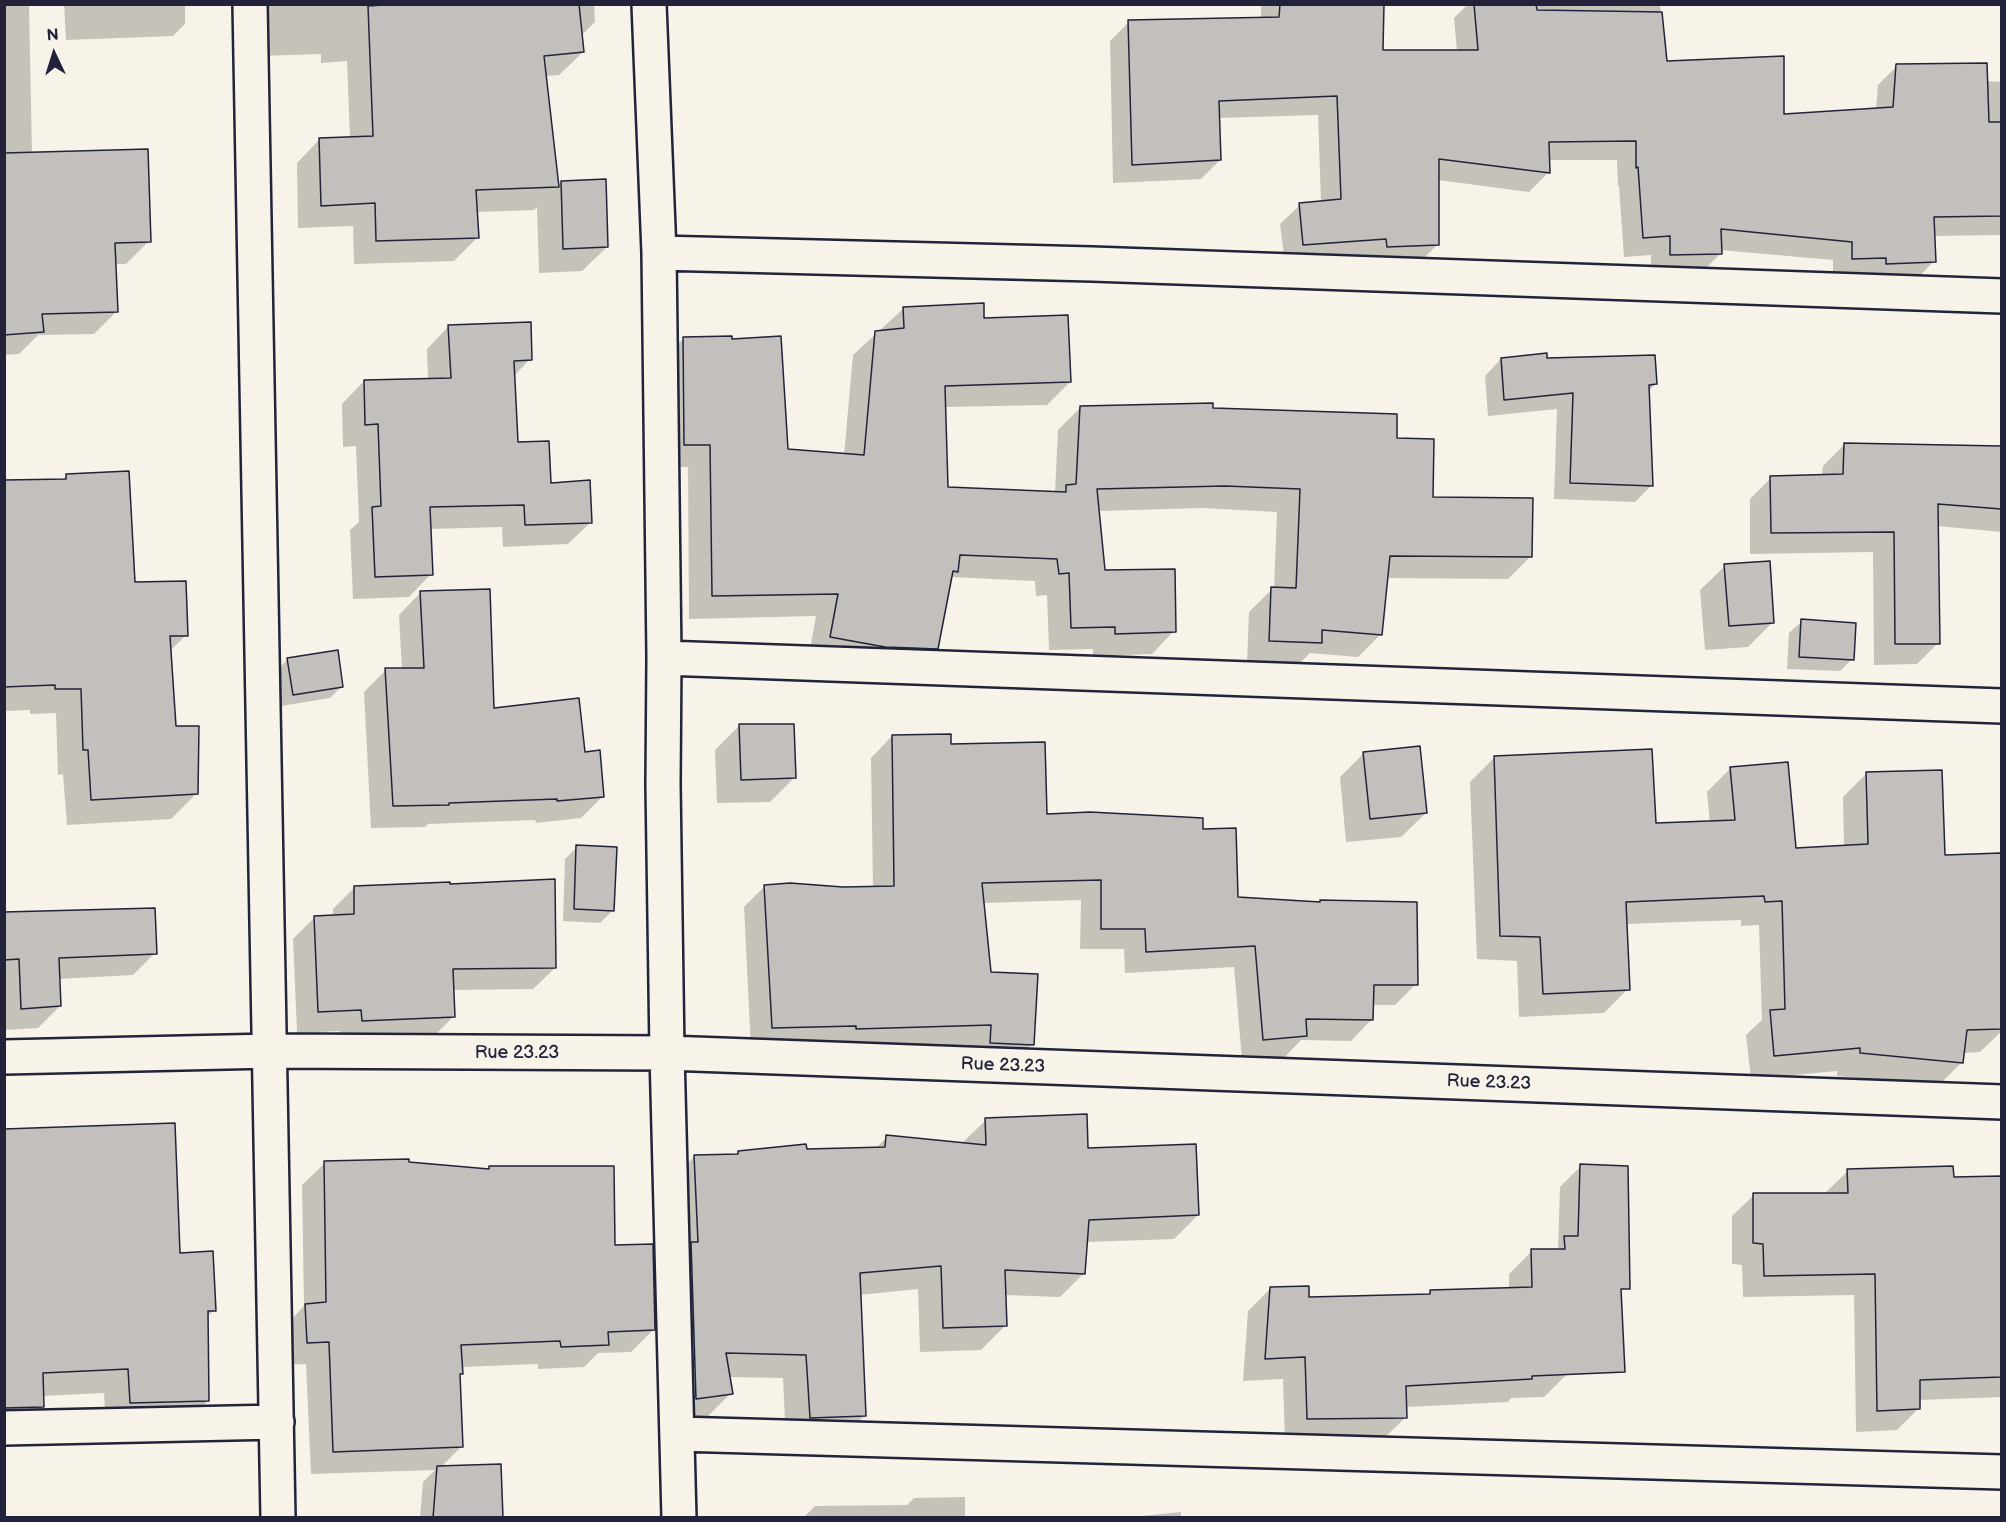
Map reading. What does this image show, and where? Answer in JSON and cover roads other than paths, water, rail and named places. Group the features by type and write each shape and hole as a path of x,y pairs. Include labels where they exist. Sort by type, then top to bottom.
{"street":[{"path":"250,4 278,1518"},
{"path":"649,4 659,253 667,1053 680,1518"},
{"path":"659,253 1092,264 2001,296"},
{"path":"664,658 2001,706"},
{"name":"Rue 23.23","path":"4,1057 270,1051 667,1053 2001,1102"},
{"path":"4,1428 277,1422"},
{"path":"678,1434 2001,1472"}]}
